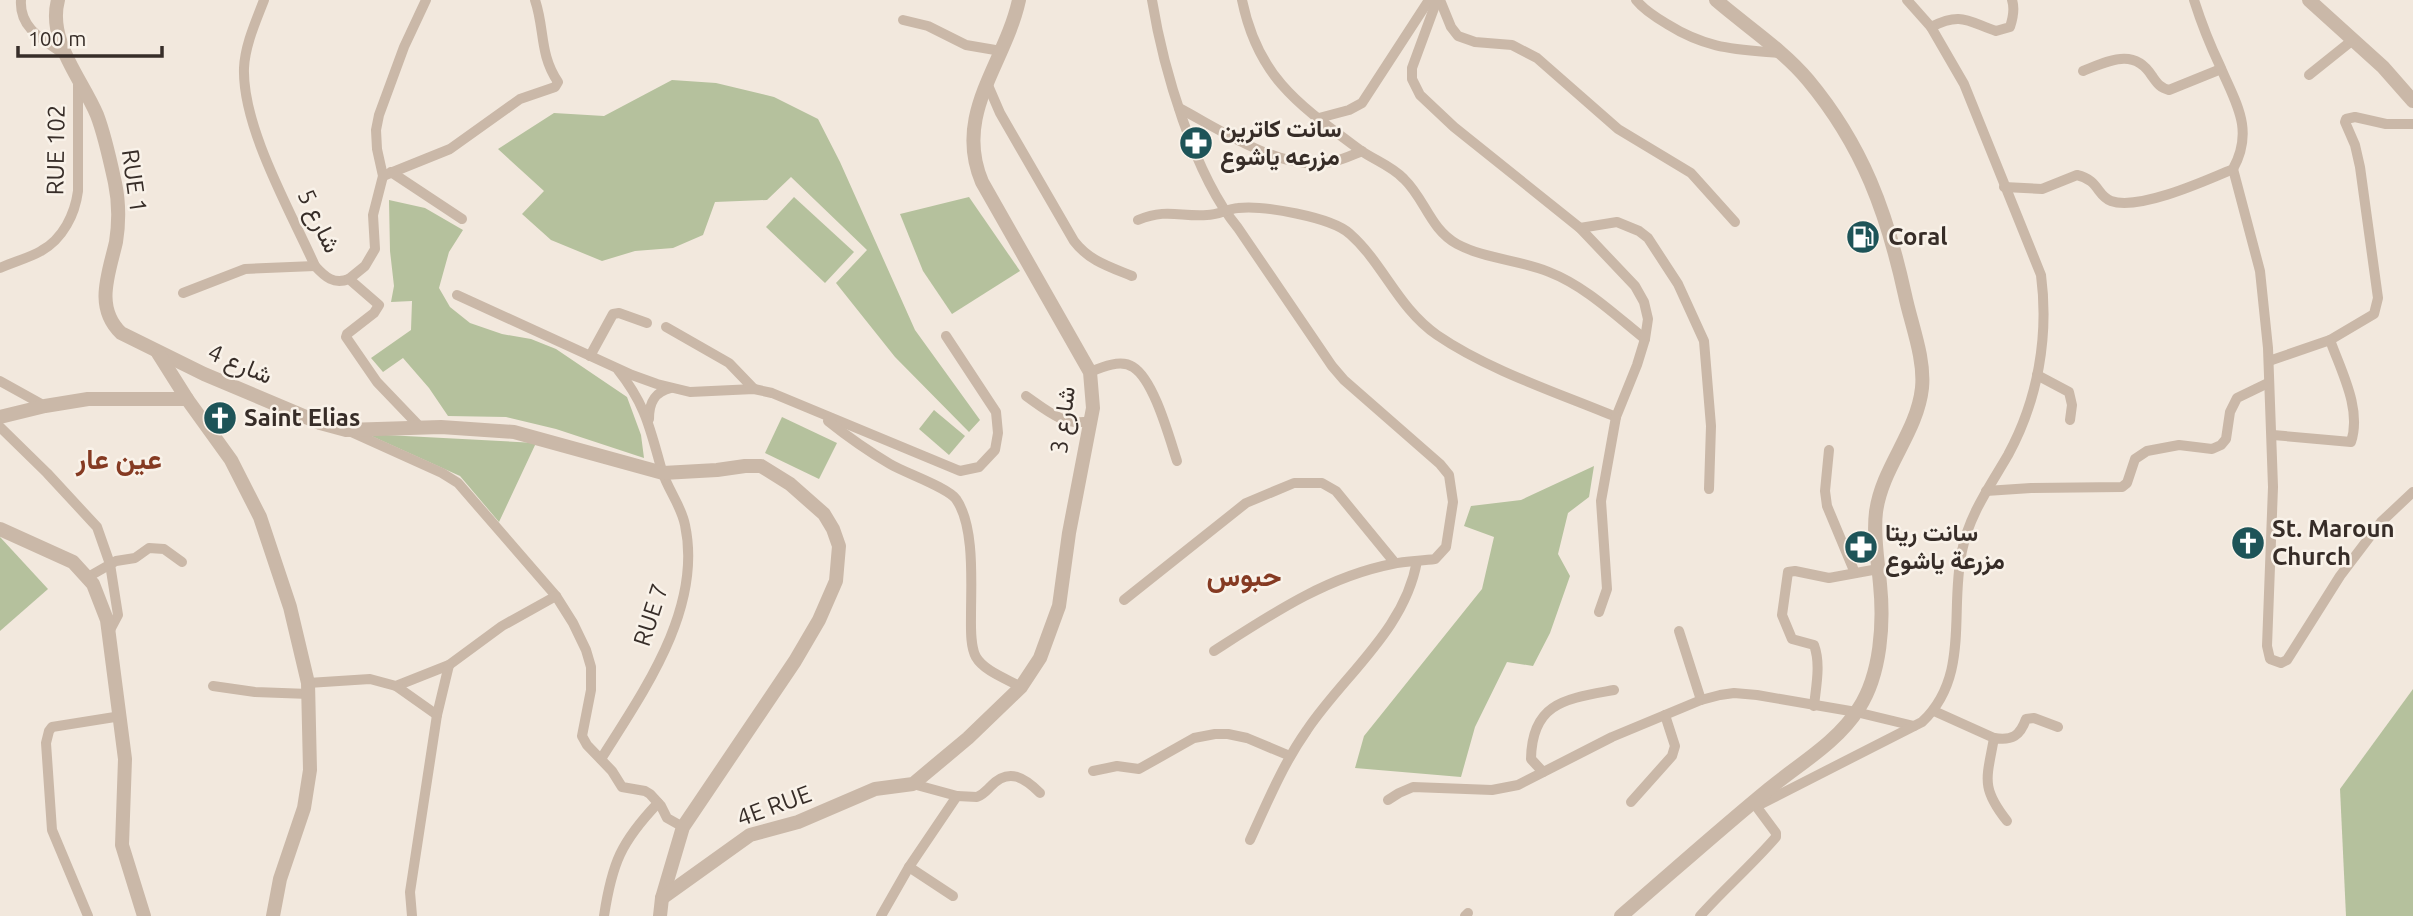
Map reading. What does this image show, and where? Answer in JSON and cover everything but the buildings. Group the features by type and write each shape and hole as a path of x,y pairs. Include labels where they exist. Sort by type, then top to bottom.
{"street":[{"path":"21,0 22,15 28,28 64,54"},
{"name":"RUE 1","path":"58,0 56,23 64,54 78,76 97,117 117,192 116,241 107,274 106,309 112,324 121,333 157,352"},
{"name":"شارع 5","path":"264,0 244,66 246,92 263,152 315,266 326,278 333,281 342,282 349,279 379,307 346,334 346,338 377,382 422,429"},
{"path":"426,0 409,35 379,115 376,130 377,149 387,174 462,219"},
{"path":"349,279 365,266 375,249 373,215 387,174 450,149 520,99 555,87 558,82 548,67 541,43 539,12 535,0"},
{"name":"شارع 3","path":"913,785 968,738 1020,687 1040,658 1059,606 1093,399 1090,372 977,171 973,126 987,83 1014,20 1019,0"},
{"path":"1152,0 1162,52 1179,108 1200,163 1225,212 1343,380 1440,464 1449,475 1454,502 1446,547 1435,559 1395,563 1364,571 1313,592 1280,608 1214,651"},
{"path":"1242,0 1250,31 1269,71 1293,99 1362,151 1405,179 1447,237 1469,249 1550,272 1588,294 1645,339"},
{"path":"1319,118 1349,110 1362,103 1438,0"},
{"path":"1438,0 1458,36 1475,43 1512,45 1537,58 1619,129 1691,173 1735,222"},
{"path":"1438,0 1412,68 1416,90 1454,127 1580,228 1635,286 1644,302 1648,319 1645,339 1616,418 1601,501 1607,589 1599,612"},
{"path":"1636,0 1652,15 1694,40 1723,48 1779,53"},
{"path":"1622,916 1838,734 1865,697 1877,658 1882,608 1875,524 1881,489 1910,428 1922,387 1915,335 1880,199 1867,170 1852,143 1814,89 1779,53 1716,0"},
{"path":"1755,804 1922,723 1934,711 1949,681 1955,656 1961,552 1971,520 2009,453 2027,410 2037,375 2045,309 2040,275 1964,84 1931,27 1907,0"},
{"path":"1931,27 1945,20 1962,18 2002,31 2010,27 2012,0"},
{"path":"2194,0 2221,69 2236,98 2243,129 2243,144 2233,169 2259,271 2265,307 2273,435 2267,646 2273,661 2281,663 2294,652 2340,576 2381,522 2413,492"},
{"path":"2309,0 2354,39 2398,82 2413,101"},
{"path":"903,20 928,26 966,45 1001,51"},
{"path":"2309,75 2354,39"},
{"path":"2083,71 2117,58 2134,58 2149,71 2161,88 2169,90 2221,69"},
{"name":"RUE 102","path":"0,268 43,250 66,226 76,209 78,76"},
{"path":"987,83 1000,113 1080,250 1093,260 1132,276"},
{"path":"1179,108 1229,135 1286,160 1313,164 1329,163 1362,151"},
{"path":"2269,361 2330,340 2374,314 2378,298 2360,167 2355,145 2345,122 2346,119 2355,117 2386,124 2413,124"},
{"path":"2004,187 2042,190 2077,175 2092,180 2106,198 2113,202 2124,202 2186,190 2233,169"},
{"path":"1139,220 1169,212 1206,215 1238,208 1300,215 1339,225 1355,239 1403,301 1435,334 1481,360 1616,418"},
{"path":"1580,228 1617,222 1639,231 1648,238 1678,284 1704,341 1711,426 1709,489"},
{"path":"183,293 245,270 315,266"},
{"path":"457,295 616,368 671,388 690,392 754,389 772,393 960,471 979,467 995,450 998,433 996,412 946,336"},
{"path":"590,356 613,314 620,313 647,323"},
{"path":"666,327 729,363 754,389"},
{"path":"2273,435 2351,442 2354,433 2351,396 2330,340"},
{"path":"157,352 231,460 260,517 290,607 309,688 310,770 304,807 280,879 273,916"},
{"name":"شارع 4","path":"157,352 320,423 346,430 441,427 514,432 663,473 761,467 770,470 809,499 824,514 833,529 840,554 835,580 819,620 683,827 662,898 660,916"},
{"path":"1090,372 1117,364 1134,367 1147,384 1177,461"},
{"path":"616,368 638,399 649,424 663,473"},
{"path":"2037,375 2069,392 2073,405 2070,420"},
{"path":"0,382 45,406"},
{"path":"1986,491 2122,487 2128,480 2135,459 2147,451 2179,445 2212,449 2221,445 2226,439 2230,412 2236,398 2269,383"},
{"path":"649,424 651,402 658,393 671,388"},
{"path":"1026,396 1056,417 1076,424 1089,421"},
{"path":"0,417 88,399 187,399"},
{"path":"821,414 859,445 892,466 945,491 956,500 971,550 971,629 976,658 984,666 1020,687"},
{"path":"0,427 97,527 110,564 118,615 109,632"},
{"path":"346,430 442,473 458,483 556,596 586,650 591,667 591,690 582,736 587,746 601,759 622,787 645,791 659,803 667,818 683,827"},
{"path":"1829,450 1825,491 1828,506 1855,573"},
{"name":"RUE 7","path":"601,759 650,681 680,611 688,548 685,523 663,473"},
{"path":"1124,600 1246,503 1294,483 1322,483 1336,491 1395,563"},
{"path":"0,529 73,562 93,584 107,620 125,759 122,845 144,916"},
{"path":"88,577 110,564 135,558 149,548 159,547 182,562"},
{"path":"1250,840 1290,756 1318,713 1349,678 1406,599 1418,561"},
{"path":"1814,706 1818,663 1816,649 1814,645 1792,639 1782,615 1787,575 1791,570 1829,578 1878,569"},
{"path":"396,686 449,665 502,626 556,596"},
{"path":"1679,631 1702,700"},
{"path":"412,916 410,892 437,715 449,665"},
{"path":"213,686 256,692 370,679 396,686 437,715"},
{"path":"1543,772 1531,759 1531,738 1543,714 1557,704 1614,690"},
{"path":"1388,800 1413,787 1504,789 1518,785 1612,737 1702,700 1734,693 1856,712 1914,726"},
{"path":"1934,711 1994,738 2007,740 2022,731 2026,719 2034,718 2058,727"},
{"path":"1631,802 1672,756 1675,746 1665,715"},
{"path":"88,916 52,830 46,743 52,727 121,716"},
{"path":"1093,771 1117,766 1139,769 1194,738 1215,734 1247,738 1290,756"},
{"path":"1994,738 1987,777 1990,797 2007,821"},
{"path":"913,785 957,796 977,797 1004,777 1013,776 1028,781 1041,793"},
{"name":"4E RUE","path":"662,898 750,835 798,822 875,789 913,785"},
{"path":"881,916 909,867 957,796"},
{"path":"604,916 613,869 620,852 638,824 659,803"},
{"path":"1700,916 1776,837 1776,832 1755,804"},
{"path":"909,867 953,896"}],"green space":[{"path":"672,80 716,83 774,97 818,119 915,330 980,420 969,432 895,357 836,283 867,250 791,177 767,200 715,202 703,235 673,248 635,251 602,261 551,240 522,214 544,191 498,149 554,113 604,116"},
{"path":"794,197 854,252 825,283 766,227"},
{"path":"969,197 1020,271 952,314 923,271 900,214"},
{"path":"389,200 425,208 463,230 449,252 439,288 450,307 470,323 502,334 531,339 556,349 627,397 641,435 644,458 556,429 506,417 448,416 429,388 403,358 383,372 371,358 411,330 412,301 391,302 394,286"},
{"path":"934,410 965,436 949,455 919,429"},
{"path":"782,417 837,443 819,479 765,453"},
{"path":"367,434 536,443 499,522 460,476"},
{"path":"1594,466 1589,497 1568,513 1558,554 1570,576 1550,633 1533,666 1507,662 1475,727 1461,777 1355,768 1364,736 1482,589 1494,537 1464,526 1471,506 1521,500"},
{"path":"0,537 48,589 0,631"},
{"path":"2413,689 2413,916 2346,916 2340,789"}],"place":[{"name":"سانت كاترين مزرعه ياشوع","path":"1196,143"},
{"name":"Coral","path":"1863,237"},
{"name":"Saint Elias","path":"220,418"},
{"name":"St. Maroun Church","path":"2248,543"},
{"name":"سانت ريتا مزرعة ياشوع","path":"1861,547"}],"district":[{"name":"عين عار","path":"119,459"},
{"name":"حبوس","path":"1244,576"}]}
